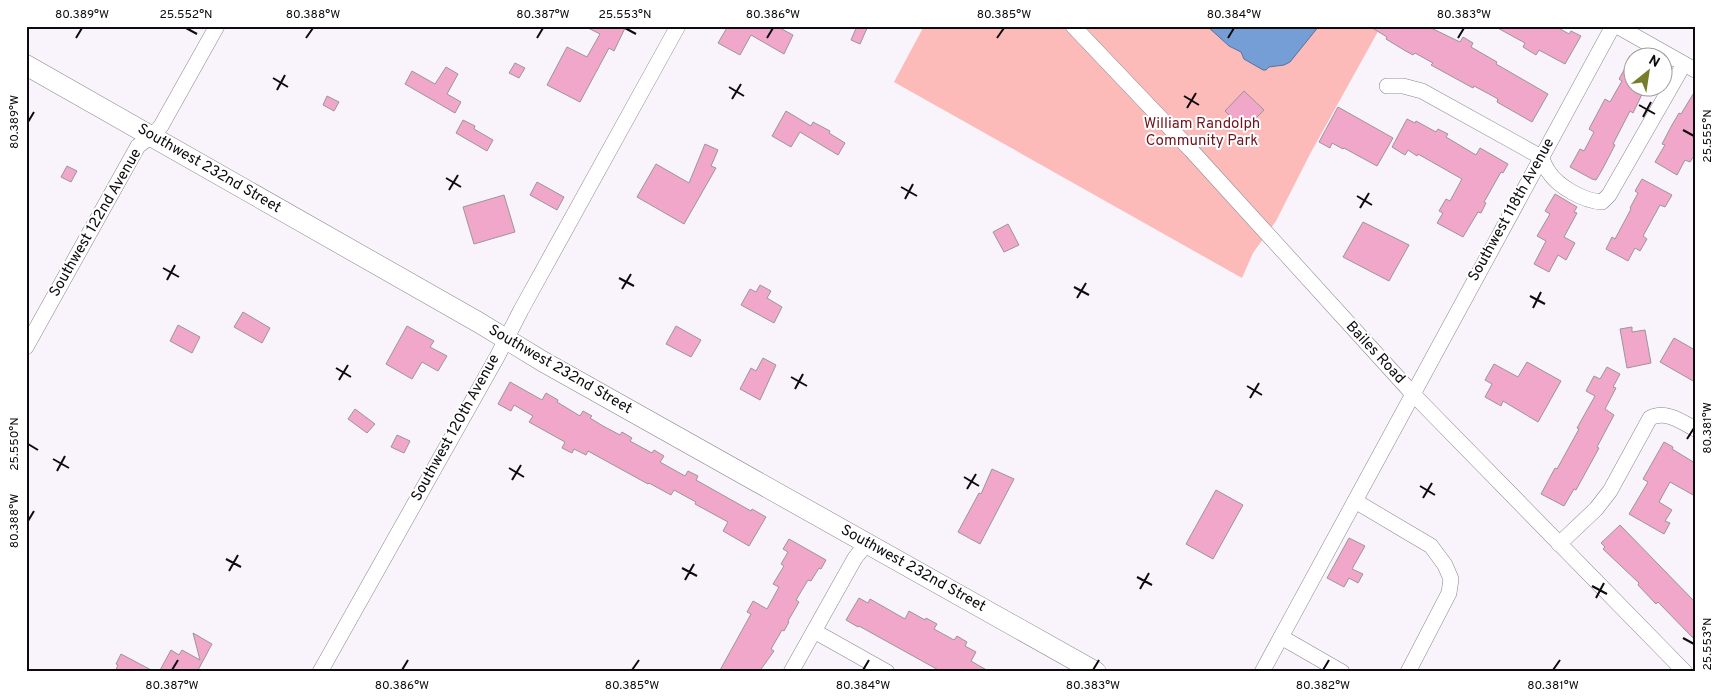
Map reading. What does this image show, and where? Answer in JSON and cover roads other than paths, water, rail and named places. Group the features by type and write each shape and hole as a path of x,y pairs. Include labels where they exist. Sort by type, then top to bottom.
{"street":[{"name":"Southwest 122nd Avenue","path":"26,347 138,146 152,136 160,126 217,26"},
{"name":"Southwest 120th Avenue","path":"320,672 678,26"},
{"name":"Bailes Road","path":"1073,26 1191,150 1412,394 1685,672"},
{"name":"Southwest 118th Avenue","path":"1262,672 1613,26"},
{"path":"1387,86 1403,86 1422,91 1541,157 1551,176 1562,185 1583,197 1602,202 1609,195 1690,67 1617,26"},
{"name":"Southwest 232nd Street","path":"26,65 506,338 542,361 1096,672"},
{"path":"1559,544 1596,509 1610,491 1644,425 1650,418 1657,414 1664,415 1695,429"},
{"path":"1355,501 1431,546 1445,565 1451,579 1449,593 1408,672"},
{"path":"791,672 855,558 867,543"},
{"path":"814,631 887,672"},
{"path":"1282,637 1342,672"}],"water":[{"path":"1207,26 1319,26 1290,62 1263,70 1244,59 1241,52 1229,46"}],"park label":[{"name":"William Randolph Community Park","path":"1202,132"}]}
